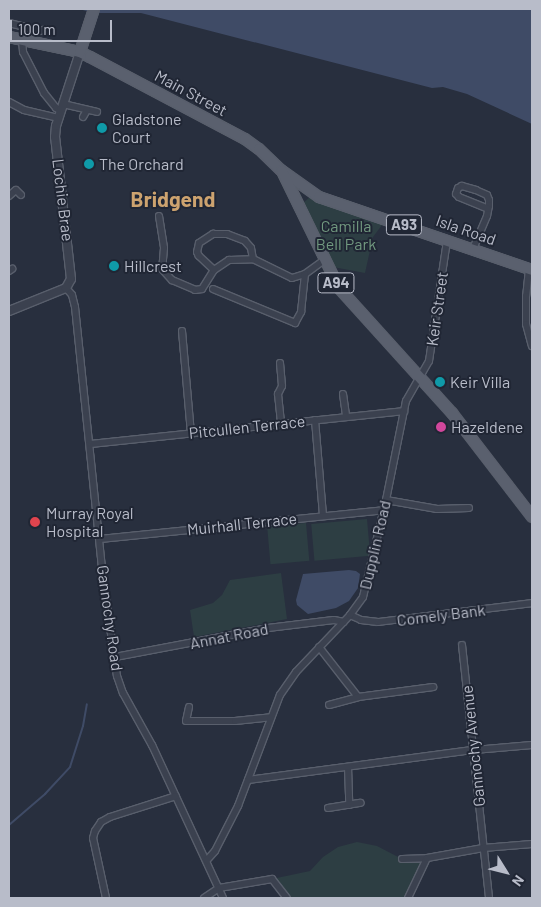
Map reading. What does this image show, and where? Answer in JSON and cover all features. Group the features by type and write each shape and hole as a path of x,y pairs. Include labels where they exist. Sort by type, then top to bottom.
{"main road":[{"path":"80,52 94,9"},
{"name":"Main Street","path":"9,38 80,52 238,136 259,149 281,170"},
{"name":"Isla Road","path":"281,170 319,197 531,269"},
{"name":"A94","path":"281,170 339,288 420,376 491,460 532,517"}],"street":[{"path":"9,23 40,30 46,29"},
{"path":"22,40 21,48 44,93 56,108 61,111"},
{"name":"Lochie Brae","path":"66,288 71,279 71,270 56,137 61,111 80,52"},
{"path":"9,102 24,110 87,110 97,112"},
{"path":"84,117 87,110"},
{"path":"473,249 488,209 487,195 467,186 458,188 456,194 459,197 488,209"},
{"path":"9,196 16,190 21,195"},
{"path":"159,216 164,248 162,265 164,274 176,282 199,291 214,270 229,260 253,259 289,278 297,278 324,260"},
{"path":"214,270 198,256 200,243 213,234 227,234 245,241 252,250 253,259"},
{"name":"Keir Street","path":"420,376 429,361 447,240"},
{"path":"531,269 526,296 526,324 532,346"},
{"path":"212,289 295,323 301,312 305,274"},
{"path":"9,311 66,288"},
{"name":"Gannochy Road","path":"66,288 72,295 76,307 100,538 117,676 123,693 152,745 207,860 223,898"},
{"path":"182,331 191,433"},
{"path":"280,363 282,386 278,394 281,424"},
{"name":"Dupplin Road","path":"207,860 216,852 228,830 280,695 296,672 344,622 363,597 384,510 406,400 420,376"},
{"path":"343,394 346,416"},
{"name":"Pitcullen Terrace","path":"91,444 404,411"},
{"path":"315,420 323,515"},
{"path":"386,500 437,509 469,508"},
{"name":"Muirhall Terrace","path":"100,538 384,510"},
{"name":"Comely Bank","path":"350,615 361,620 378,622 532,603"},
{"name":"Annat Road","path":"114,657 268,628 334,620 344,622"},
{"name":"Gannochy Avenue","path":"462,645 489,898"},
{"path":"319,647 358,697"},
{"path":"329,705 358,697 433,688"},
{"path":"189,707 186,720 227,721 271,717"},
{"path":"248,780 474,750 532,745"},
{"path":"348,767 349,805"},
{"path":"106,898 93,838 95,830 101,822 110,817 176,796"},
{"path":"328,808 361,803"},
{"path":"402,859 427,858 483,848 532,844"},
{"path":"408,898 427,858"},
{"path":"204,898 219,888 272,879 287,898"}],"green space":[{"name":"Camilla Bell Park","path":"311,196 385,221 373,237 365,273 333,267 303,203"},
{"path":"367,519 370,556 314,561 311,524"},
{"path":"306,523 309,561 270,564 267,526"},
{"path":"281,573 287,619 194,637 190,610 213,603 222,595 230,580"},
{"path":"357,842 377,846 402,859 427,858 408,898 287,898 272,879 310,871 323,857 338,847"}],"water":[{"path":"79,9 532,9 532,124 467,94 443,87 432,88 141,13 94,13"},
{"path":"349,570 360,574 358,588 349,601 336,608 308,614 297,605 296,600 303,574"}],"waterway":[{"path":"9,825 45,794 70,767 83,726 87,704"}],"place":[{"name":"Gladstone Court","path":"102,128"},
{"name":"The Orchard","path":"89,164"},
{"name":"Hillcrest","path":"114,266"},
{"name":"Keir Villa","path":"440,382"},
{"name":"Hazeldene","path":"441,427"},
{"name":"Murray Royal Hospital","path":"35,522"}],"district":[{"name":"Bridgend","path":"173,199"}]}
